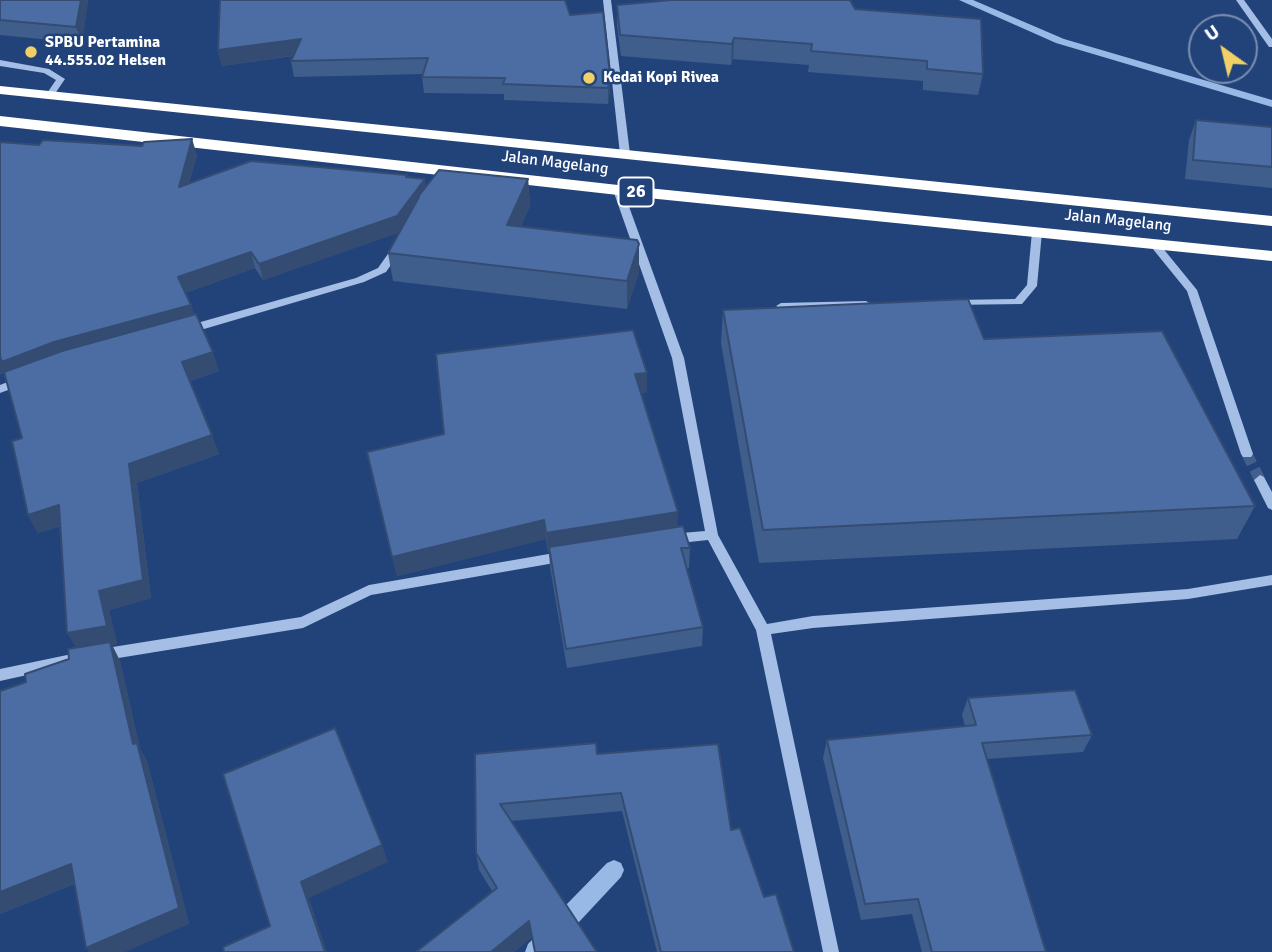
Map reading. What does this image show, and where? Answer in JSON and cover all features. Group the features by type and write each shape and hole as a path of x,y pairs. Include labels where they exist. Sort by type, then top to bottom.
{"highway":[{"name":"Jalan Magelang","path":"0,90 1272,221"},
{"name":"Jalan Magelang","path":"0,121 618,190 1272,256"}],"street":[{"path":"607,0 625,154"},
{"path":"1240,0 1272,45"},
{"path":"0,63 46,71 61,79 49,96"},
{"path":"444,186 459,171"},
{"path":"618,190 678,358 712,535 763,629 831,952"},
{"path":"948,303 1018,302 1032,286 1037,232"},
{"path":"174,334 360,280 382,270 407,234"},
{"path":"1153,243 1192,290 1247,454"},
{"path":"781,306 878,304"},
{"path":"0,389 33,376"},
{"path":"1260,481 1272,505"},
{"path":"653,542 712,535"},
{"path":"0,676 67,661 303,622 369,590 586,553"},
{"path":"763,629 813,622 1188,594 1272,580"}],"building":[{"path":"0,0 81,0 76,27 0,20"},
{"path":"220,0 565,0 570,15 603,12 610,75 608,88 503,84 505,78 422,77 428,58 291,61 301,39 218,50"},
{"path":"671,0 850,0 855,9 981,19 983,74 927,69 927,61 811,51 812,44 734,38 732,44 620,35 617,5"},
{"path":"1196,120 1272,127 1272,167 1193,160"},
{"path":"192,139 179,187 251,161 407,175 406,177 425,179 397,216 259,264 251,252 178,277 191,305 54,342 2,362 0,142 39,145 43,140 142,146 144,142"},
{"path":"439,170 528,179 507,225 637,240 639,244 627,281 388,253 419,197 417,198"},
{"path":"968,299 984,339 1162,331 1255,506 763,530 723,310"},
{"path":"196,314 213,352 182,362 212,435 129,464 143,580 99,591 107,626 67,633 59,505 28,515 12,441 22,438 4,372 62,351"},
{"path":"633,330 647,373 635,374 678,512 546,533 544,520 392,557 367,452 444,434 436,354"},
{"path":"683,526 690,548 681,548 703,627 566,649 549,547"},
{"path":"110,642 133,744 137,743 179,908 86,948 71,864 0,892 0,691 26,682 25,674 69,659 68,649"},
{"path":"1075,690 1092,735 982,743 1046,952 932,952 918,899 865,904 827,740 976,725 968,698"},
{"path":"335,728 382,845 301,882 325,952 224,952 223,947 270,926 223,774"},
{"path":"596,743 597,754 718,744 731,830 740,828 764,897 776,894 794,952 661,952 621,793 500,804 597,952 535,952 529,921 491,952 416,952 497,888 476,853 475,754"}],"waterway":[{"path":"964,0 1060,41 1272,104"},
{"path":"536,952 614,870"}],"tunnel":[{"path":"1247,454 1260,480"}],"place":[{"name":"SPBU Pertamina 44.555.02 Helsen","path":"31,52"},
{"name":"Kedai Kopi Rivea","path":"589,78"}]}
